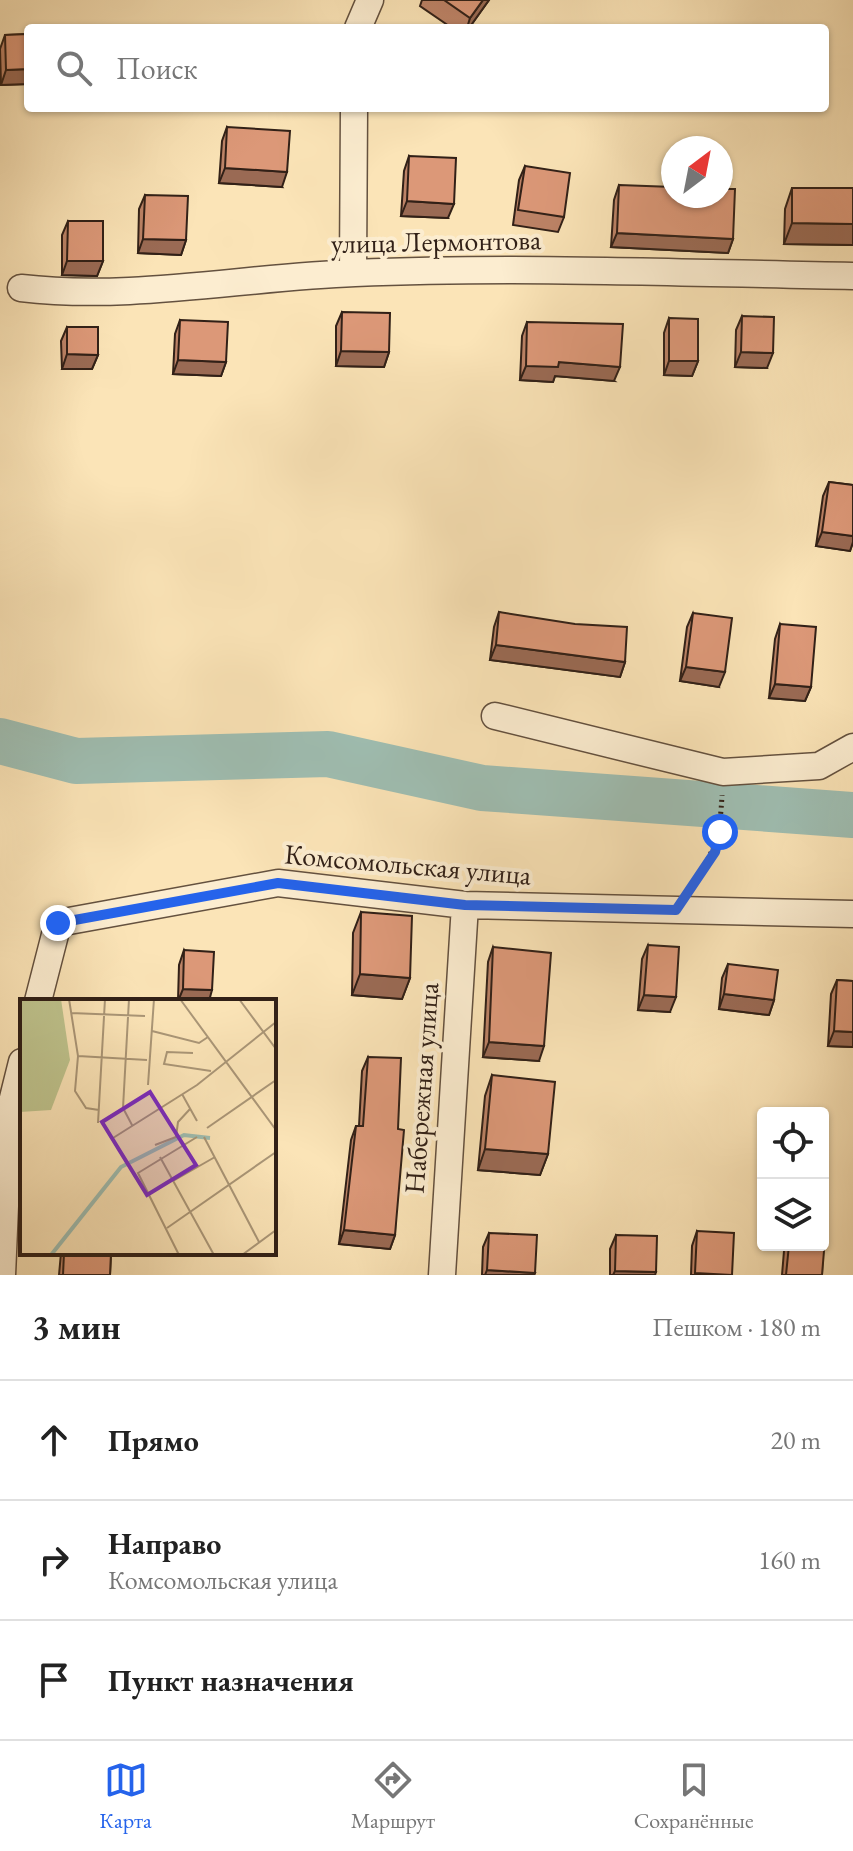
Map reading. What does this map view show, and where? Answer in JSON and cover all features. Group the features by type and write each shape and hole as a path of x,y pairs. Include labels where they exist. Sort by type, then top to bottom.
{"street":[{"path":"360,24 370,0"},
{"path":"353,273 354,112"},
{"name":"улица Лермонтова","path":"21,288 74,294 353,273 519,270 853,276"},
{"path":"495,716 723,772 819,766 853,747"},
{"name":"Комсомольская улица","path":"39,999 58,923 278,883 465,905 853,914"},
{"name":"Набережная улица","path":"442,1275 465,905"},
{"path":"2,1275 9,1114 20,1070"}],"path":[{"path":"676,910 715,852 720,832 722,795"}],"building":[{"path":"444,0 483,0 470,18"},
{"path":"24,34 24,69 6,70 5,35"},
{"path":"227,127 290,131 287,172 225,168"},
{"path":"409,156 456,158 454,204 407,201"},
{"path":"525,166 570,173 564,217 518,210"},
{"path":"619,185 661,187 661,208 733,208 735,189 733,239 617,233"},
{"path":"792,188 853,188 853,224 792,223"},
{"path":"145,195 188,196 186,240 143,239"},
{"path":"68,221 103,221 103,261 67,261"},
{"path":"342,312 390,313 389,352 341,351"},
{"path":"742,316 774,317 773,353 741,352"},
{"path":"669,318 698,319 698,361 669,361"},
{"path":"180,320 228,322 226,362 178,360"},
{"path":"527,322 623,324 620,367 559,362 558,367 526,366"},
{"path":"67,327 98,327 98,355 67,354"},
{"path":"829,482 853,485 853,536 822,532"},
{"path":"499,612 575,624 627,627 625,662 496,645"},
{"path":"693,613 732,618 725,672 686,667"},
{"path":"780,624 816,627 811,687 775,684"},
{"path":"361,912 412,916 410,978 360,974"},
{"path":"648,945 679,947 676,997 644,995"},
{"path":"493,947 551,953 544,1046 489,1042"},
{"path":"184,950 214,952 212,990 183,989"},
{"path":"728,964 778,970 774,1000 724,994"},
{"path":"837,980 853,981 853,1032 834,1031"},
{"path":"368,1057 401,1058 398,1129 404,1130 395,1235 344,1230 356,1126 363,1126"},
{"path":"492,1075 555,1082 548,1154 485,1149"},
{"path":"697,1231 734,1233 732,1275 695,1273"},
{"path":"489,1233 537,1235 535,1273 487,1270"},
{"path":"616,1235 657,1236 656,1272 615,1271"},
{"path":"788,1251 824,1251 822,1275 786,1275"},
{"path":"64,1255 111,1255 110,1275 63,1275"}],"waterway":[{"path":"0,741 76,761 328,754 482,788 853,815"}],"route":[{"path":"58,923 278,883 465,905 676,910 715,852 720,832"}]}
